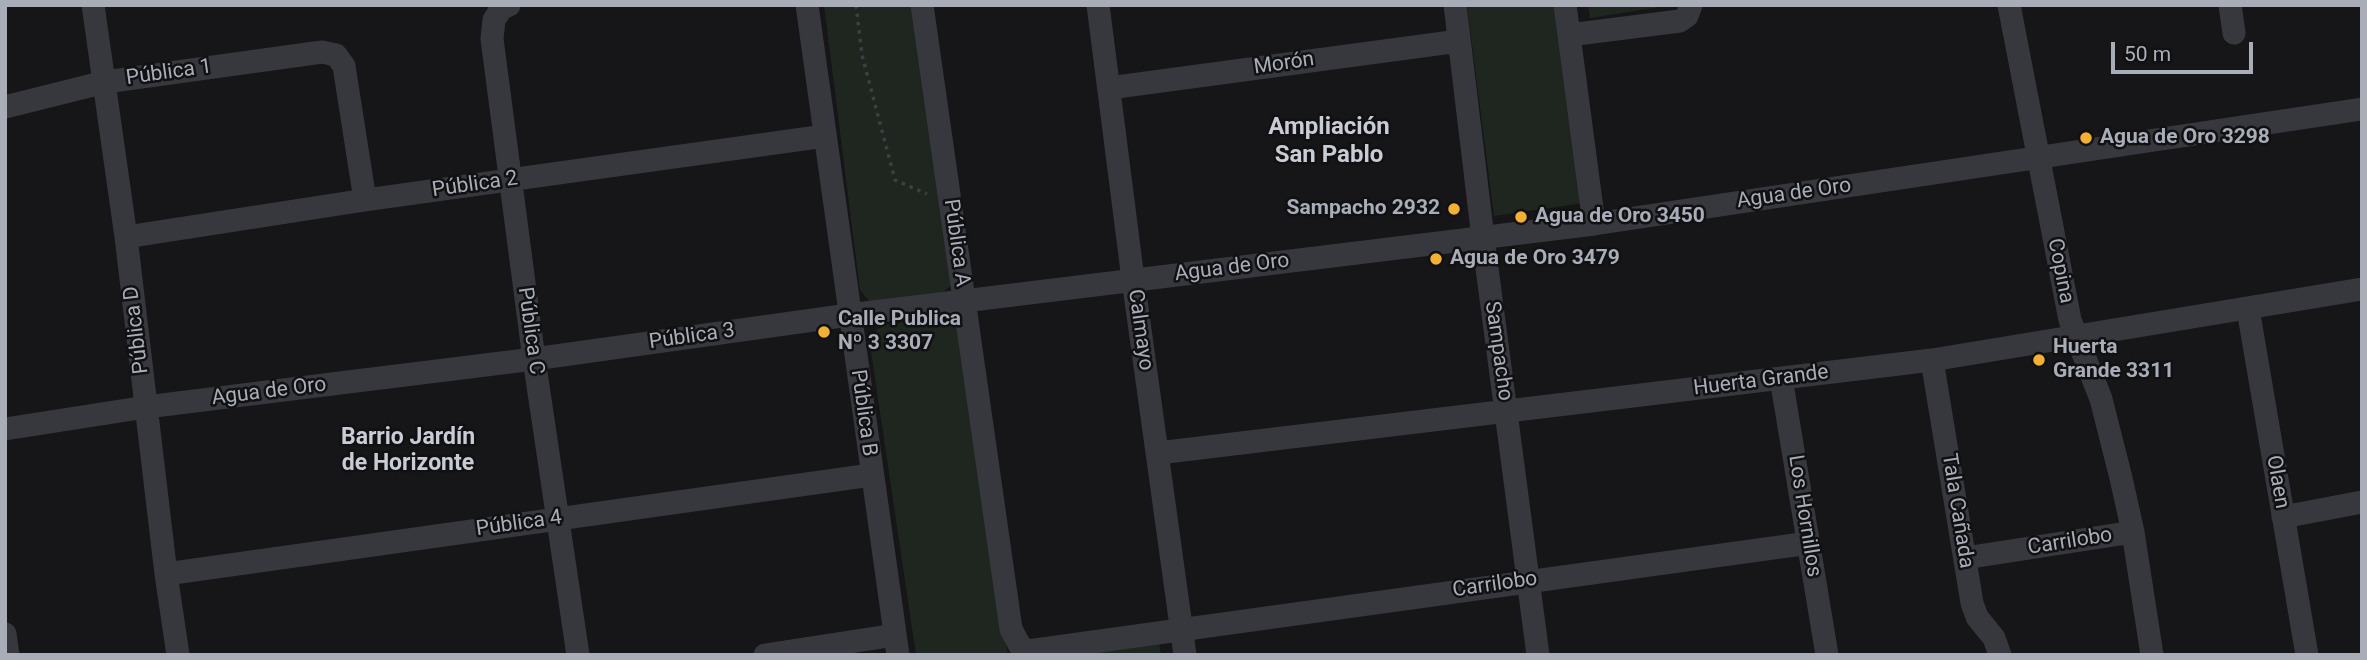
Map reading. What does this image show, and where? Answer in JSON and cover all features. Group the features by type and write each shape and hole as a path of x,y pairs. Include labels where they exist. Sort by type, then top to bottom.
{"street":[{"name":"Pública D","path":"93,5 126,237 178,655"},
{"name":"Pública B","path":"807,5 896,645"},
{"name":"Pública A","path":"922,5 1011,629 1020,646"},
{"name":"Calmayo","path":"1098,5 1185,655"},
{"name":"Sampacho","path":"1455,5 1538,655"},
{"path":"1565,5 1594,223"},
{"name":"Copina","path":"2009,5 2075,336 2101,399 2133,532 2152,655"},
{"path":"2230,5 2234,33"},
{"name":"Pública C","path":"505,7 494,20 492,39 534,359 578,655"},
{"path":"1569,35 1680,21 1689,11"},
{"name":"Morón","path":"1109,88 1459,41"},
{"name":"Pública 1","path":"5,107 104,82 321,52 335,55 344,66 365,200"},
{"name":"Agua de Oro","path":"849,315 1594,223 2362,109"},
{"name":"Pública 2","path":"126,237 365,200 825,136"},
{"name":"Huerta Grande","path":"1158,453 1932,360 2362,289"},
{"name":"Olaen","path":"2248,309 2306,655"},
{"name":"Pública 3","path":"534,359 849,315"},
{"name":"Agua de Oro","path":"5,429 146,407 534,359"},
{"name":"Tala Cañada","path":"1932,360 1972,603 1978,617 1994,638 2000,655"},
{"name":"Los Hornillos","path":"1781,378 1827,655"},
{"name":"Pública 4","path":"166,574 871,475"},
{"path":"2283,517 2362,502"},
{"name":"Carrilobo","path":"1965,558 2133,532"},
{"name":"Carrilobo","path":"1020,646 1028,651 1042,650 1528,580 1809,543"},
{"path":"5,634 8,655"},
{"path":"765,655 896,645"}],"path":[{"path":"856,5 862,55 895,180 951,204"}],"shaded area":[{"path":"824,5 922,5 954,283 943,292 870,302 860,290"},
{"path":"1467,5 1564,5 1590,202 1494,216"},
{"path":"1588,5 1672,5 1590,18"},
{"path":"940,316 958,327 1008,655 916,655 869,338 882,325"},
{"path":"1159,643 1161,655 1079,655"}],"place":[{"name":"Agua de Oro 3298","path":"2086,138"},
{"name":"Sampacho 2932","path":"1454,209"},
{"name":"Agua de Oro 3450","path":"1521,217"},
{"name":"Agua de Oro 3479","path":"1436,259"},
{"name":"Calle Publica Nº 3 3307","path":"824,332"},
{"name":"Huerta Grande 3311","path":"2039,360"}],"district":[{"name":"Ampliación San Pablo","path":"1329,142"},
{"name":"Barrio Jardín de Horizonte","path":"408,451"}]}
